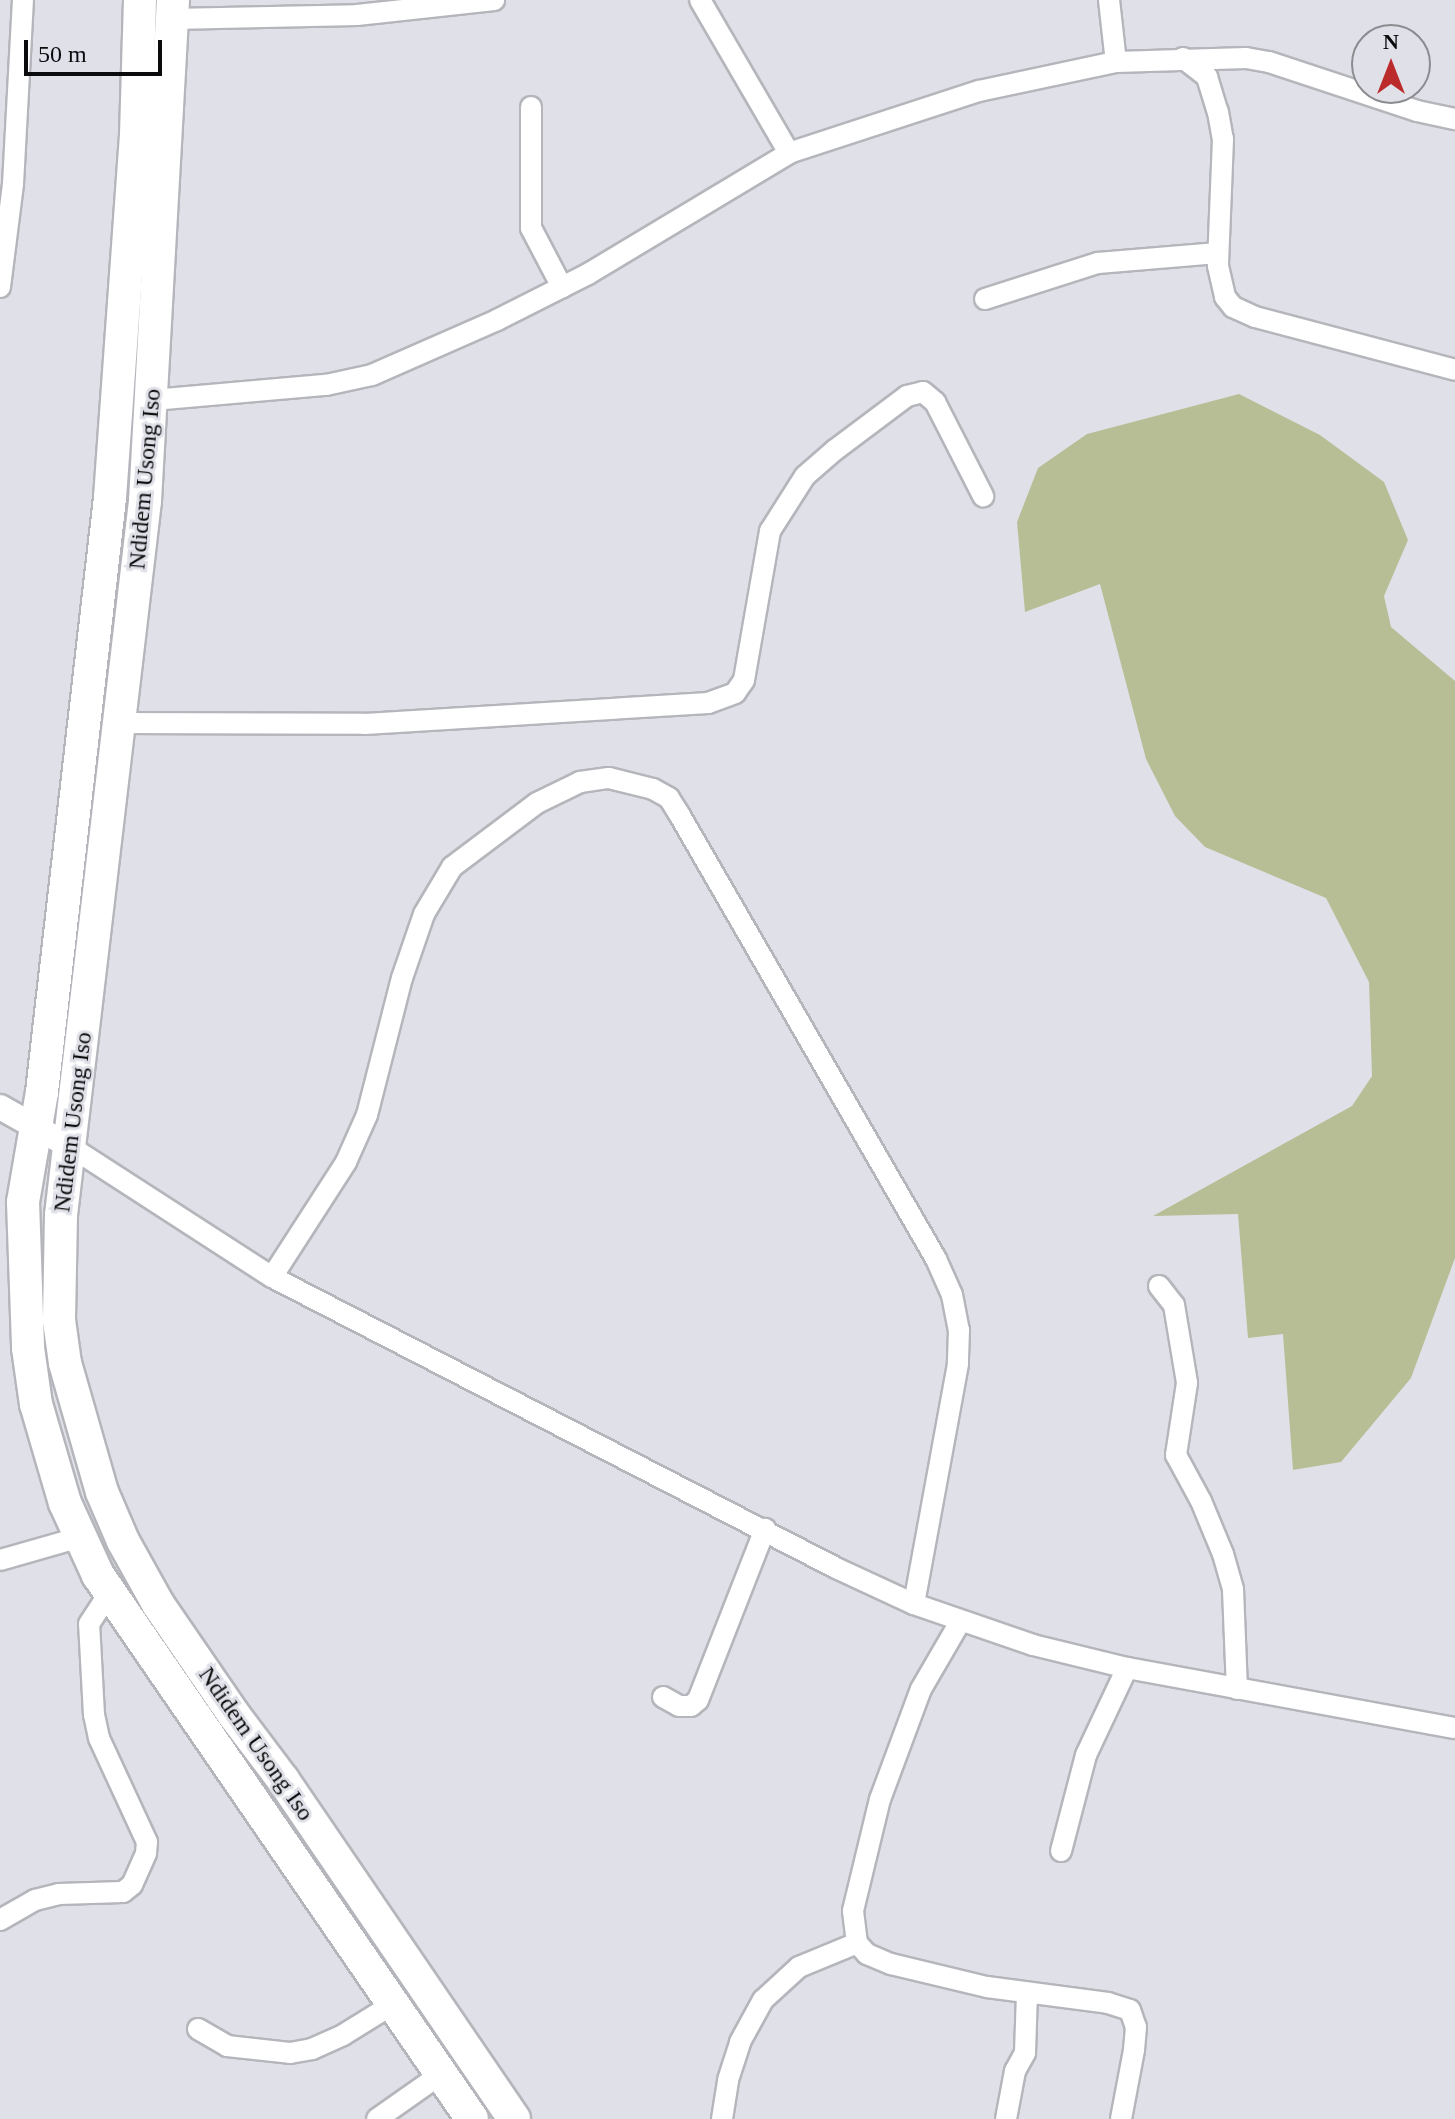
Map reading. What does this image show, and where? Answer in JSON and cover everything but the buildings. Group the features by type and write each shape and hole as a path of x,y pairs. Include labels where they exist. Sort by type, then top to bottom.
{"highway":[{"name":"Ndidem Usong Iso","path":"140,0 136,135 110,498 42,1092 23,1202 28,1348 36,1404 65,1503 110,1592 472,2119"},
{"name":"Ndidem Usong Iso","path":"173,10 145,501 57,1259 59,1320 81,1426 102,1492 123,1541 158,1604 225,1703 283,1780 514,2119"}],"street":[{"path":"0,287 13,184 23,0"},
{"path":"173,10 357,15 425,4 494,0"},
{"path":"700,0 789,153"},
{"path":"1109,0 1116,62"},
{"path":"1183,58 1207,77 1221,125 1223,167 1218,253 1220,282 1233,307 1255,317 1455,370"},
{"path":"153,400 326,385 372,375 562,287 789,153 979,91 1116,62 1183,58 1269,62 1417,111 1455,119"},
{"path":"531,107 531,228 562,287"},
{"path":"985,299 1098,263 1218,253"},
{"path":"118,723 365,724 708,703 735,693 744,680 770,531 805,476 835,450 907,396 923,392 935,402 983,496"},
{"path":"272,1277 346,1162 367,1115 402,978 424,914 452,867 537,803 580,782 609,778 653,789 669,798 679,814 936,1259 952,1295 959,1330 958,1364 914,1604"},
{"path":"0,1107 71,1147 272,1277 836,1568 914,1604 1033,1645 1127,1668 1455,1728"},
{"path":"1159,1286 1174,1305 1187,1383 1176,1455 1201,1501 1223,1554 1233,1590 1237,1689"},
{"path":"663,1697 679,1706 691,1706 698,1700 765,1529"},
{"path":"0,1560 81,1537"},
{"path":"0,1920 35,1900 59,1894 123,1892 132,1885 146,1853 147,1842 99,1738 94,1715 89,1624 110,1592"},
{"path":"960,1622 921,1689 880,1799 853,1911 857,1943 867,1954 891,1964 987,1987 1122,2006 1133,2013 1136,2027 1134,2050 1121,2119"},
{"path":"1061,1851 1086,1755 1127,1668"},
{"path":"722,2119 728,2080 740,2042 763,2000 799,1967 857,1943"},
{"path":"1006,2119 1015,2071 1025,2053 1027,1993"},
{"path":"198,2029 227,2046 290,2053 312,2049 343,2035 393,2004"},
{"path":"377,2119 441,2074"}],"green space":[{"path":"1239,394 1320,435 1384,482 1408,540 1384,596 1391,627 1455,681 1455,1258 1411,1378 1341,1462 1293,1470 1283,1334 1248,1338 1238,1214 1153,1216 1352,1106 1372,1076 1369,982 1326,898 1205,847 1175,816 1146,759 1100,584 1025,612 1017,522 1038,468 1087,434"}]}
